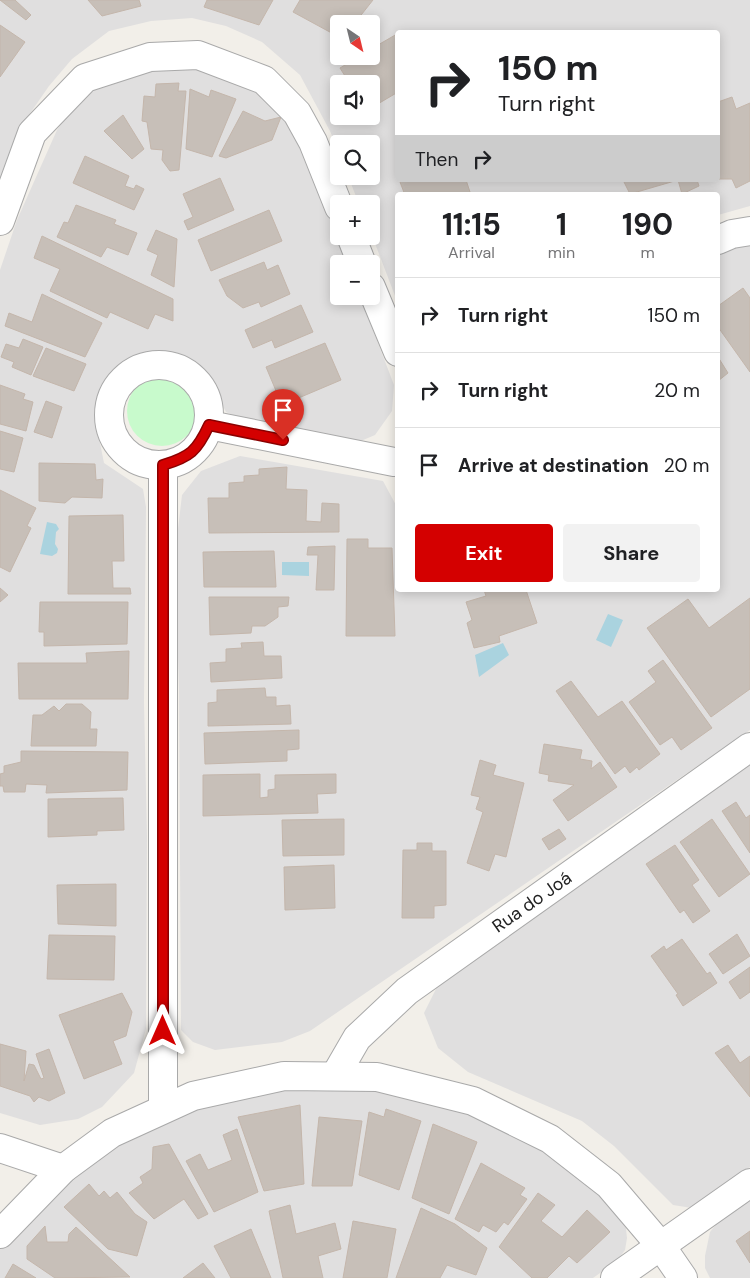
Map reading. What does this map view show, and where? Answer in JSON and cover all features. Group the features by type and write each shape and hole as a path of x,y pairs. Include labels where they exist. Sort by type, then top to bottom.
{"street":[{"path":"0,221 32,133 85,78 150,57 198,54 264,80 297,113 312,142 334,195"},
{"path":"720,239 732,234 750,231"},
{"path":"378,305 395,345"},
{"path":"165,365 181,370 195,379 205,392 210,408 209,425 200,445 184,459 163,465 147,464 131,457 119,446 112,431 109,414 112,398 121,383 133,372 149,366 165,365"},
{"path":"209,425 395,464"},
{"path":"163,465 163,1110"},
{"name":"Rua do Joá","path":"335,1076 357,1038 407,991 750,747"},
{"path":"0,1234 63,1170 112,1133 193,1096 284,1076 377,1077 473,1100 550,1139 609,1185 661,1246 683,1278"},
{"path":"0,1148 63,1170"},
{"path":"615,1278 750,1183"}],"shaded area":[{"path":"0,0 750,0 750,206 720,214 720,192 395,192 395,296 376,245 380,245 380,195 355,195 352,185 380,185 380,135 332,135 300,75 262,42 226,26 192,18 151,21 109,31 72,59 49,86 22,125 0,187"},
{"path":"190,65 247,84 292,122 318,179 330,213 330,245 341,245 345,255 330,255 330,305 363,305 394,385 392,411 375,435 356,443 257,425 226,412 213,386 177,354 147,356 115,372 94,413 104,463 143,489 146,507 144,703 147,836 146,1029 134,1073 102,1107 78,1119 40,1125 0,1113 0,270 17,220 57,130 82,93 152,66"},
{"path":"750,241 750,730 310,1031 282,1042 215,1050 193,1042 181,1030 179,689 176,546 182,495 201,471 240,456 383,481 395,503 395,592 720,592 720,251"},
{"path":"750,761 750,1167 692,1208 673,1205 614,1146 582,1121 468,1072 438,1048 424,1013 438,985"},
{"path":"275,1082 404,1089 553,1147 625,1220 627,1238 625,1250 617,1261 593,1278 0,1278 0,1247 64,1176 185,1105"},
{"path":"750,1199 750,1278 710,1278 705,1268 705,1256 710,1232 719,1221"}],"green space":[{"path":"169,376 182,382 191,391 195,397 197,411 195,425 187,436 176,444 155,446 148,444 137,436 129,425 127,404 129,397 137,386 148,378"}],"water":[{"path":"47,522 56,524 59,529 56,532 55,544 58,549 57,553 52,556 40,554"},
{"path":"282,562 309,562 309,576 282,575"},
{"path":"608,614 623,620 611,647 596,640"},
{"path":"503,643 509,655 479,677 475,655"}],"building":[{"path":"0,0 15,0 31,15 26,20"},
{"path":"88,0 139,0 141,6 102,16"},
{"path":"207,0 273,0 259,25 204,7"},
{"path":"300,0 373,0 361,15 330,15 330,32 293,12"},
{"path":"0,25 25,42 0,77"},
{"path":"395,35 395,94 380,103 380,75 344,75 340,68 345,65 380,65 380,44"},
{"path":"179,83 178,91 186,91 179,170 170,171 162,160 163,150 151,149 147,122 142,121 144,96 155,97 156,84"},
{"path":"190,89 209,97 211,90 236,99 212,157 186,149"},
{"path":"732,97 736,109 750,103 750,181 736,188 732,179 720,179 720,101"},
{"path":"243,111 265,121 281,117 272,140 226,158 219,156"},
{"path":"123,115 144,149 132,159 104,131"},
{"path":"85,156 129,176 125,186 134,189 136,185 144,189 134,210 73,183"},
{"path":"220,178 234,210 188,230 184,221 193,217 183,194"},
{"path":"400,182 467,182 470,192 404,192"},
{"path":"624,182 671,182 637,192 629,192"},
{"path":"679,182 698,182 699,186 686,192 681,192"},
{"path":"76,205 116,220 114,224 137,233 128,255 107,247 101,257 57,237 64,222 68,223"},
{"path":"269,210 282,241 211,271 198,240"},
{"path":"156,230 177,239 174,287 151,275 158,255 147,250"},
{"path":"42,236 173,299 173,321 155,314 148,329 110,312 107,318 50,291 60,269 34,258"},
{"path":"264,262 267,270 278,265 290,294 261,307 259,302 243,308 227,296 219,280"},
{"path":"743,288 750,298 750,372 720,330 720,305"},
{"path":"42,294 102,323 85,357 5,326 9,313 32,322"},
{"path":"301,305 313,332 275,348 272,340 253,348 245,330"},
{"path":"23,339 43,347 31,375 12,367 14,362 1,357 6,344 19,348"},
{"path":"325,343 341,380 282,405 266,367"},
{"path":"46,348 86,364 74,391 33,376"},
{"path":"720,360 728,373 720,379"},
{"path":"0,385 25,394 23,399 33,402 26,431 0,424"},
{"path":"46,401 62,407 52,438 34,432"},
{"path":"0,431 23,438 14,472 0,469"},
{"path":"39,463 95,464 96,480 103,479 102,498 72,497 65,503 39,501"},
{"path":"287,467 286,489 307,490 306,521 321,522 322,503 339,504 339,532 209,533 208,498 229,498 229,483 244,482 244,476 259,475 259,469"},
{"path":"0,490 36,508 27,526 31,528 10,572 0,567"},
{"path":"123,515 124,561 112,561 113,588 130,588 131,594 68,594 69,516"},
{"path":"347,539 368,539 368,548 392,548 395,636 346,636"},
{"path":"335,546 334,590 316,590 318,555 307,555 308,547"},
{"path":"274,551 276,587 204,587 203,552"},
{"path":"0,588 8,595 0,602"},
{"path":"485,592 527,592 537,623 499,636 500,642 474,648 467,623 472,620 466,602 486,596"},
{"path":"209,597 289,597 288,606 278,607 278,617 265,626 252,626 251,633 210,635"},
{"path":"750,598 750,689 711,717 647,628 688,599 709,628"},
{"path":"40,602 128,602 127,644 44,646 44,632 39,632"},
{"path":"263,642 264,656 281,656 282,678 211,682 210,663 226,662 226,649 242,648 241,643"},
{"path":"129,651 128,699 19,699 18,663 87,663 86,653"},
{"path":"663,660 712,728 681,750 672,737 660,745 629,702 656,682 648,671"},
{"path":"571,681 598,717 622,701 660,754 639,770 637,767 630,773 625,766 615,774 556,691"},
{"path":"265,688 266,697 276,697 276,706 290,705 291,724 208,726 208,703 217,702 217,690"},
{"path":"66,704 82,704 91,712 90,729 97,729 96,746 31,746 33,715 42,715 54,706 59,711"},
{"path":"299,730 299,749 287,750 287,761 205,764 204,733"},
{"path":"544,744 582,750 580,759 592,761 591,769 600,762 617,787 568,821 553,800 574,785 548,781 549,775 539,773"},
{"path":"21,751 128,752 127,790 46,793 47,785 26,784 25,792 4,792 3,786 0,786 0,774 4,773 4,766 21,762"},
{"path":"480,760 496,765 493,775 524,783 506,857 495,854 489,871 467,863 483,812 476,809 480,797 471,795"},
{"path":"260,774 260,798 268,797 268,790 275,789 275,775 336,774 336,793 317,794 318,813 203,816 203,775"},
{"path":"123,798 124,830 97,831 97,835 48,837 48,799"},
{"path":"736,802 746,818 750,815 750,853 722,811"},
{"path":"344,819 344,855 283,856 282,820"},
{"path":"712,819 750,874 719,897 680,842"},
{"path":"559,829 566,839 549,850 542,839"},
{"path":"417,843 432,843 432,851 446,851 446,905 434,906 434,918 402,918 403,850 417,850"},
{"path":"675,845 699,880 692,885 710,911 693,923 684,910 680,913 646,864"},
{"path":"334,865 335,908 285,910 284,867"},
{"path":"116,884 116,926 58,924 57,885"},
{"path":"737,934 750,956 723,974 709,954"},
{"path":"49,935 115,936 114,980 47,979"},
{"path":"682,939 707,974 710,972 717,983 683,1006 676,995 678,994 651,956 664,946 666,950"},
{"path":"750,967 750,992 740,999 729,982"},
{"path":"122,993 132,1012 126,1036 113,1041 122,1064 84,1079 59,1015"},
{"path":"0,1044 26,1051 24,1081 29,1064 34,1065 41,1079 44,1078 36,1054 49,1049 65,1093 49,1101 39,1097 34,1102 30,1096 0,1086"},
{"path":"728,1045 740,1063 750,1056 750,1097 715,1053"},
{"path":"300,1105 304,1184 264,1191 238,1117"},
{"path":"386,1109 421,1121 399,1190 359,1175 369,1112 384,1117"},
{"path":"319,1117 362,1121 352,1186 312,1186"},
{"path":"433,1124 477,1142 449,1214 412,1198"},
{"path":"237,1129 258,1192 214,1212 186,1161 200,1154 208,1170 232,1160 223,1135"},
{"path":"169,1144 208,1214 198,1219 184,1199 154,1219 129,1193 143,1183 140,1177 152,1169 153,1147"},
{"path":"481,1163 525,1188 520,1195 527,1199 508,1225 504,1222 496,1232 483,1225 479,1232 455,1219"},
{"path":"89,1184 99,1196 104,1191 110,1198 117,1192 135,1214 147,1222 137,1256 108,1249 64,1207"},
{"path":"538,1193 555,1205 541,1221 562,1237 587,1210 610,1232 577,1263 569,1256 547,1278 532,1278 499,1247"},
{"path":"290,1205 296,1234 335,1223 341,1249 318,1256 323,1278 283,1278 269,1211"},
{"path":"421,1208 455,1224 487,1248 476,1275 447,1265 440,1278 396,1278"},
{"path":"353,1221 396,1229 387,1278 343,1278"},
{"path":"45,1226 47,1242 68,1242 69,1234 76,1227 130,1277 55,1278 27,1259 27,1246"},
{"path":"251,1229 271,1278 231,1278 214,1246"},
{"path":"750,1231 750,1263 736,1241"},
{"path":"203,1263 215,1278 183,1278"},
{"path":"13,1264 36,1278 5,1278"}],"route":[{"path":"163,1031 163,465 184,459 200,445 209,425 283,440"}]}
